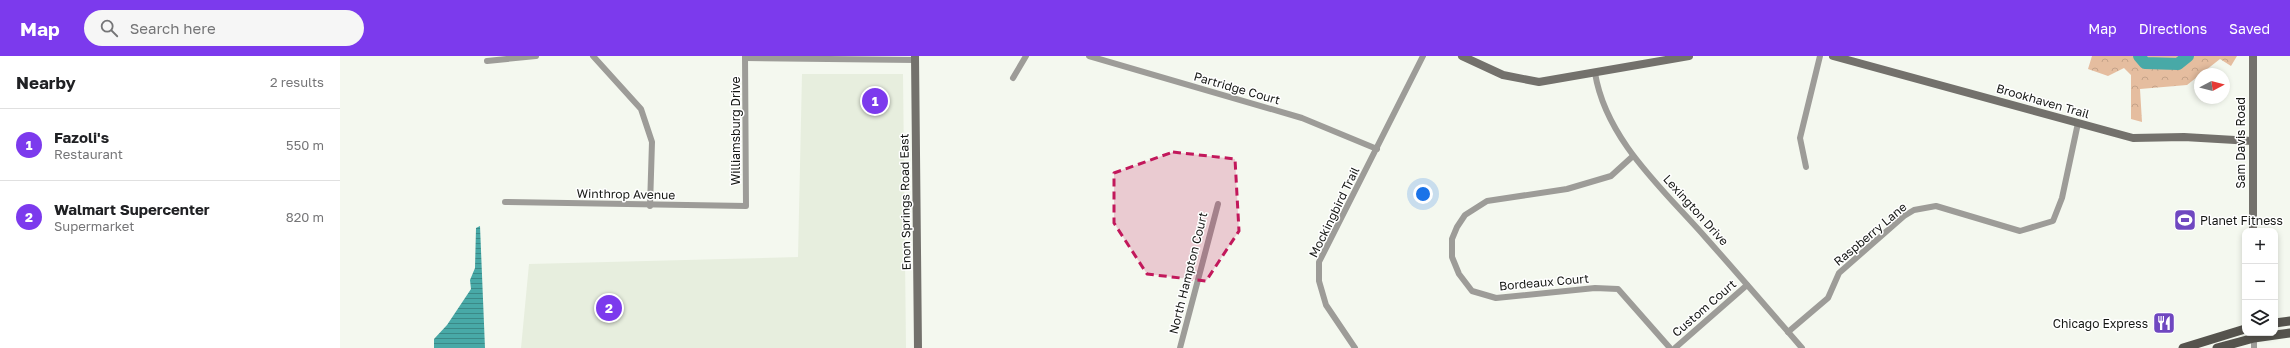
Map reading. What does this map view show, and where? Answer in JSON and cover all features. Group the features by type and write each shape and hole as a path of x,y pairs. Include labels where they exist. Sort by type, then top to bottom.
{"main road":[{"path":"2278,323 2290,321"},
{"path":"2183,348 2242,330"},
{"path":"2278,334 2290,333"},
{"path":"2217,348 2254,336"}],"street":[{"path":"487,61 536,56"},
{"path":"593,56 641,109 652,142 650,206"},
{"path":"1013,78 1026,56"},
{"name":"Partridge Court","path":"1089,56 1302,118 1377,150"},
{"name":"Mockingbird Trail","path":"1354,346 1326,305 1319,281 1319,262 1424,56"},
{"path":"1462,56 1503,75 1539,82 1595,73 1670,57 1689,56"},
{"path":"1806,167 1800,138 1820,56"},
{"name":"Brookhaven Trail","path":"1832,56 2133,138 2184,137 2252,141"},
{"name":"Sam Davis Road","path":"2252,228 2253,56"},
{"path":"745,57 915,58"},
{"name":"Williamsburg Drive","path":"745,57 746,206"},
{"name":"Enon Springs Road East","path":"915,58 918,348"},
{"name":"Lexington Drive","path":"1595,73 1599,95 1605,110 1633,156 1802,348"},
{"name":"Raspberry Lane","path":"1788,332 1828,298 1839,273 1904,216 1914,210 1936,206 2020,231 2053,221 2062,198 2078,123"},
{"name":"Bordeaux Court","path":"1633,156 1611,176 1567,189 1487,201 1465,215 1457,227 1452,239 1452,257 1459,274 1472,291 1496,298 1595,288 1618,289 1670,348"},
{"name":"Winthrop Avenue","path":"505,202 650,206 746,206"},
{"name":"North Hampton Court","path":"1180,348 1218,204"},
{"name":"Custom Court","path":"1675,348 1748,285"},
{"path":"2254,336 2254,348"},
{"path":"1346,348 1354,346"}],"highlighted area":[{"path":"1173,152 1235,159 1239,231 1206,281 1147,274 1114,223 1114,173"}],"shaded area":[{"path":"802,74 903,74 906,348 521,348 529,264 798,257"}],"green space":[{"path":"2092,56 2237,56 2231,66 2220,59 2209,68 2194,68 2194,79 2187,85 2140,89 2142,122 2131,119 2131,75 2124,68 2108,76 2088,69"}],"water":[{"path":"480,226 485,348 434,348 434,339 447,325 471,289 470,280 475,268 476,228"}],"waterway":[{"path":"2139,56 2145,63 2178,64 2188,56"}],"place":[{"name":"Fazoli's","path":"875,101"},
{"name":"Planet Fitness","path":"2185,220"},
{"name":"Walmart Supercenter","path":"609,308"},
{"name":"Chicago Express","path":"2164,323"}]}
